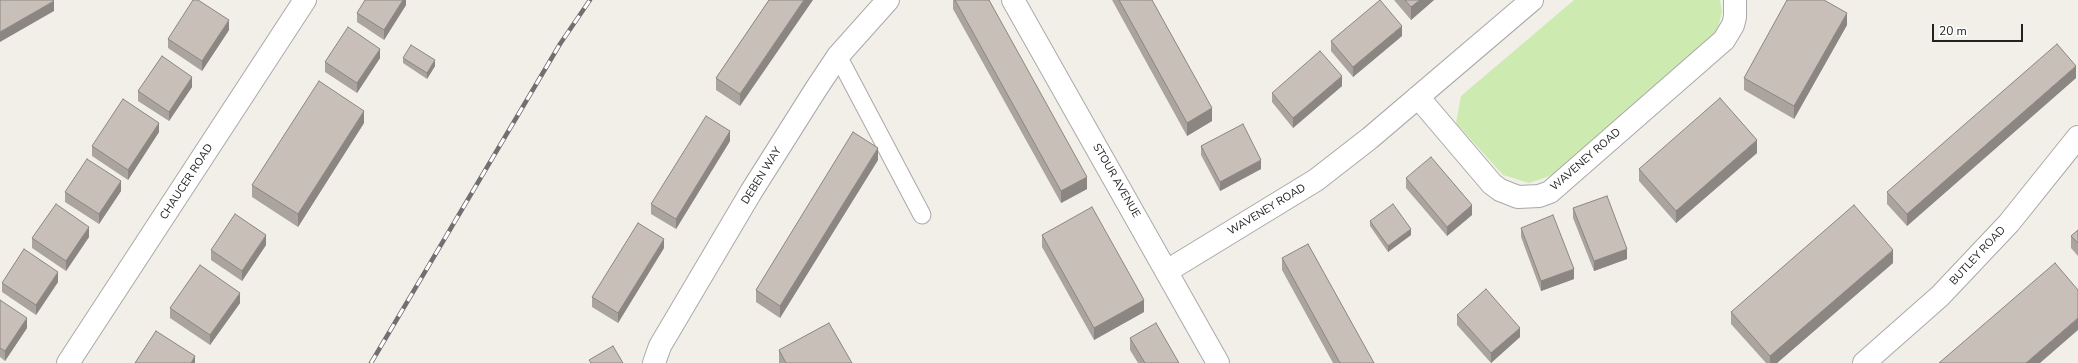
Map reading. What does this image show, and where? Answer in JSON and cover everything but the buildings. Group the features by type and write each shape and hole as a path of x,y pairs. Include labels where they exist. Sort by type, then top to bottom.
{"street":[{"name":"CHAUCER ROAD","path":"68,363 305,0"},
{"name":"DEBEN WAY","path":"654,363 660,346 751,192 838,56 888,0"},
{"name":"STOUR AVENUE","path":"1013,0 1218,363"},
{"name":"WAVENEY ROAD","path":"1167,271 1316,180 1418,97 1532,0"},
{"name":"WAVENEY ROAD","path":"1418,97 1492,184 1500,190 1513,196 1528,198 1539,196 1550,192 1724,40 1733,26 1735,17 1735,0"},
{"name":"BUTLEY ROAD","path":"1864,363 1946,290 2010,222 2078,137"}],"lane":[{"path":"838,56 922,215"}],"green space":[{"path":"1574,0 1720,0 1722,11 1717,33 1553,175 1529,183 1503,175 1456,123 1461,96"}],"railway":[{"path":"371,363 560,44 590,0"}]}
